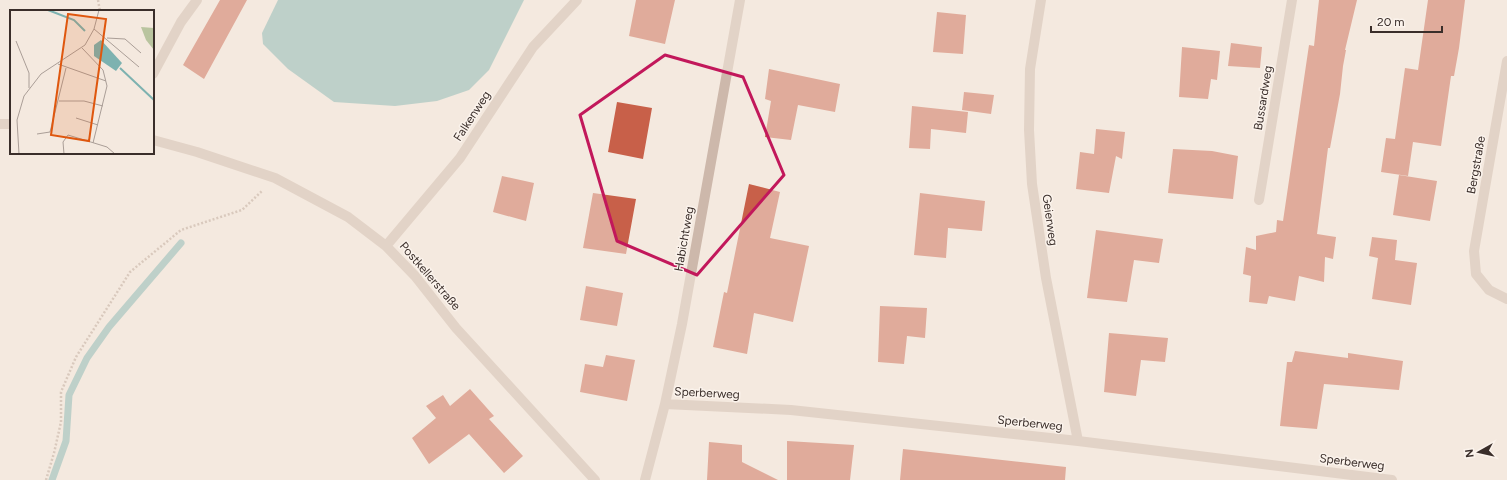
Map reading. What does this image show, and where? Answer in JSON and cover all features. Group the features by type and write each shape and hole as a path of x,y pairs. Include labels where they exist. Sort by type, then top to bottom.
{"street":[{"path":"154,72 181,22 197,0"},
{"name":"Falkenweg","path":"386,246 460,158 533,47 577,0"},
{"name":"Habichtweg","path":"645,480 665,404 682,324 740,0"},
{"name":"Geierweg","path":"1041,0 1030,69 1029,130 1032,184 1046,278 1078,441"},
{"name":"Bussardweg","path":"1259,200 1292,0"},
{"name":"Bergstraße","path":"1507,61 1474,251 1476,274 1489,290 1507,298"},
{"name":"Postkellerstraße","path":"154,140 198,152 275,178 348,217 386,246 415,276 456,328 595,480"},
{"name":"Sperberweg","path":"665,404 791,410 1078,441 1392,480"}],"path":[{"path":"98,0 100,10"},
{"path":"46,480 61,422 61,392 76,357 130,272 181,230 242,210 275,178"}],"highlighted area":[{"path":"665,55 743,77 784,175 697,275 617,241 580,115"}],"water":[{"path":"278,0 524,0 489,70 469,90 437,101 395,106 334,102 288,69 263,44 262,33"}],"building":[{"path":"220,0 247,0 204,79 183,65"},
{"path":"636,0 675,0 665,44 629,36"},
{"path":"1319,0 1357,0 1345,50 1340,94 1330,148 1328,148 1317,234 1336,237 1333,259 1325,257 1324,282 1299,276 1295,301 1269,296 1267,304 1249,302 1251,276 1243,274 1246,247 1256,250 1256,236 1276,232 1277,220 1283,221 1309,45 1314,46"},
{"path":"1428,0 1465,0 1459,48 1454,76 1451,76 1441,146 1413,142 1408,176 1381,172 1386,138 1395,139 1405,68 1418,70"},
{"path":"937,12 966,15 963,54 933,52"},
{"path":"1231,43 1262,47 1260,68 1228,66"},
{"path":"1182,47 1220,51 1217,80 1211,79 1208,99 1179,97"},
{"path":"769,69 840,84 835,112 798,105 791,140 765,137 771,101 765,99"},
{"path":"964,92 994,95 991,114 962,110"},
{"path":"617,102 652,108 643,159 608,152"},
{"path":"912,106 968,112 966,133 931,129 930,149 909,148"},
{"path":"1096,129 1125,132 1122,159 1116,156 1109,193 1076,189 1080,152 1094,154"},
{"path":"1173,149 1212,151 1238,156 1233,199 1168,193"},
{"path":"1399,175 1437,181 1430,221 1393,215"},
{"path":"502,176 534,183 526,221 493,212"},
{"path":"749,184 780,192 770,238 809,246 793,322 754,313 747,354 713,347 724,292 727,293"},
{"path":"593,193 636,199 626,254 583,248"},
{"path":"920,193 985,201 982,231 948,228 946,258 914,255"},
{"path":"1096,230 1163,239 1159,263 1134,260 1127,302 1087,298"},
{"path":"1372,237 1397,240 1395,260 1417,263 1411,305 1372,299 1378,258 1369,256"},
{"path":"586,286 623,293 617,326 580,320"},
{"path":"880,306 927,308 925,338 907,336 904,364 878,362"},
{"path":"1109,333 1168,338 1165,362 1141,360 1136,396 1104,392"},
{"path":"1295,351 1348,358 1348,353 1403,361 1399,390 1324,384 1317,429 1280,426 1287,362 1292,362"},
{"path":"606,355 635,360 627,401 580,392 585,364 603,367"},
{"path":"470,389 494,416 489,419 523,456 504,473 469,434 429,464 412,438 436,418 426,406 443,395 450,406"},
{"path":"787,441 854,445 850,480 787,480"},
{"path":"709,442 742,445 742,462 778,480 707,480"},
{"path":"903,449 1066,467 1065,480 900,480"}],"waterway":[{"path":"52,480 66,441 69,395 87,358 109,327 181,243"}]}
